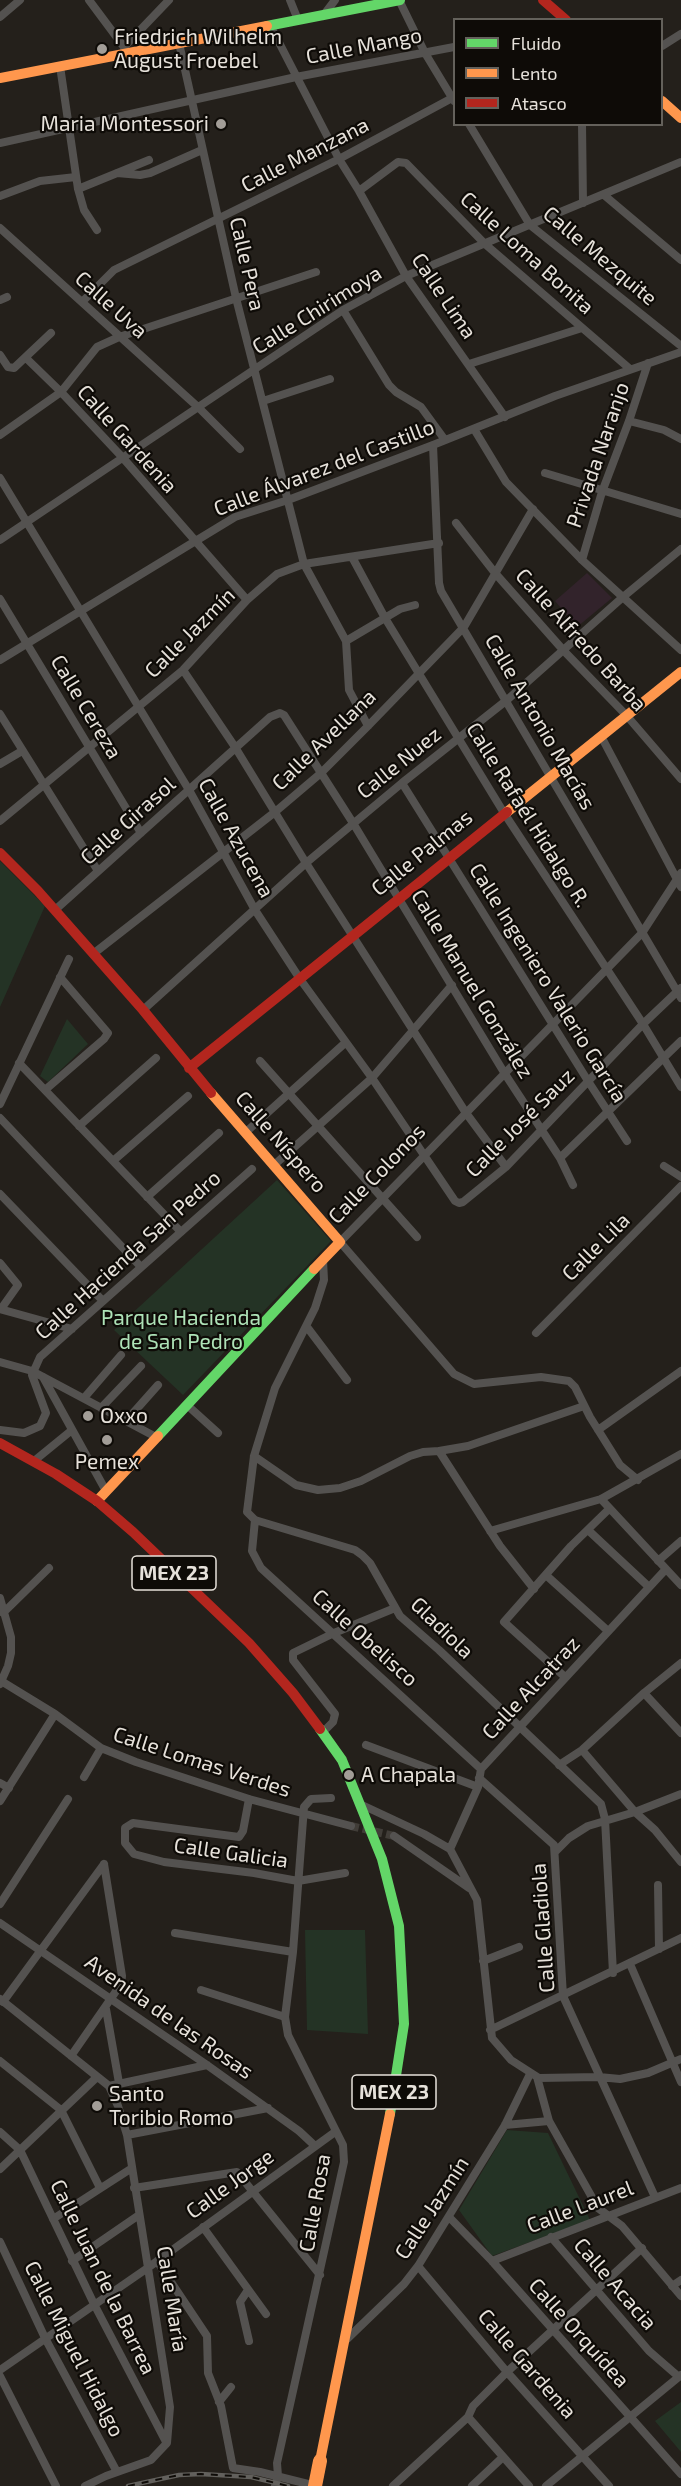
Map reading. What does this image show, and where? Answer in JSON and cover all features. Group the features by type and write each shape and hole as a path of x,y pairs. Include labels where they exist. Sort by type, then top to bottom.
{"main road":[{"path":"0,78 125,50 179,43 399,0"},
{"path":"543,0 564,18"},
{"path":"663,102 681,118"},
{"name":"Calle Palmas","path":"189,1068 353,935 400,900 551,775 602,738 681,672"},
{"name":"Calle Níspero","path":"0,853 55,910 143,1010 189,1068 340,1242"},
{"name":"Calle Colonos","path":"101,1496 340,1242"},
{"name":"MEX 23","path":"0,1443 101,1496 133,1532 249,1643 342,1760 382,1859 399,1926 404,2024 388,2120 342,2344 316,2486"}],"street":[{"path":"0,17 20,0"},
{"path":"89,0 125,50 169,0"},
{"path":"290,0 298,20"},
{"path":"323,16 335,0"},
{"path":"399,0 425,53 453,96"},
{"name":"Calle Lima","path":"270,26 339,159 360,191 406,276 505,417"},
{"path":"663,45 681,34"},
{"name":"Calle Pera","path":"179,43 236,298 303,564 346,641 348,690 368,726"},
{"name":"Calle Mango","path":"0,143 191,99 453,47"},
{"path":"60,66 78,189 84,210 97,230"},
{"name":"Calle Manzana","path":"82,302 114,270 339,159 453,99"},
{"name":"Calle Mezquite","path":"470,126 530,225 681,346"},
{"path":"582,126 583,203"},
{"path":"117,173 140,175 150,173 202,150"},
{"path":"78,189 149,160"},
{"name":"Calle Loma Bonita","path":"360,191 402,161 485,244 630,369"},
{"name":"Calle Chirimoya","path":"0,540 343,310 406,276 681,162"},
{"path":"0,196 40,181 76,177"},
{"path":"604,195 681,260"},
{"name":"Calle Uva","path":"0,228 199,408 240,449"},
{"path":"0,435 61,392 97,347 119,336 316,272"},
{"path":"343,310 389,385 396,392 421,407 445,440"},
{"path":"468,364 582,328"},
{"path":"0,355 5,365 11,369 26,358 51,333"},
{"name":"Calle Álvarez del Castillo","path":"0,660 235,517 288,500 555,396 681,352"},
{"name":"Calle Gardenia","path":"26,358 123,458 247,600"},
{"name":"Privada Naranjo","path":"582,560 602,492 648,363"},
{"path":"263,401 330,379"},
{"path":"629,421 664,430 681,440"},
{"path":"474,429 506,482 582,560 681,650"},
{"name":"Calle Antonio Macías","path":"433,445 441,591 642,933 680,993"},
{"path":"545,473 681,514"},
{"name":"Calle Azucena","path":"0,478 189,790 255,910 300,979 372,1078 451,1197 459,1203"},
{"name":"Calle Avellana","path":"93,954 275,812 321,773 368,726 464,627 533,509"},
{"name":"Calle Alfredo Barba","path":"456,523 495,573 564,651 627,716 681,779"},
{"name":"Calle Jazmín","path":"0,821 183,670 247,600 277,574 303,564 439,543"},
{"name":"Calle Nuez","path":"143,1010 306,863 507,700 681,549"},
{"name":"Calle Rafaél Hidalgo R.","path":"352,557 385,618 458,739 643,1024 681,1087"},
{"name":"Calle Cereza","path":"0,599 141,832"},
{"path":"346,641 400,609 415,605"},
{"path":"183,670 235,747 306,863 466,1113 506,1167"},
{"name":"Calle Girasol","path":"55,910 235,747 270,717 280,713"},
{"name":"Calle Manuel González","path":"280,713 287,718 353,823 504,1074 560,1158 573,1185"},
{"path":"0,714 98,871"},
{"path":"602,738 679,876 681,887"},
{"path":"0,764 22,751"},
{"name":"Calle Ingeniero Valerio García","path":"402,783 627,1141"},
{"name":"Calle Colonos","path":"340,1242 642,933 679,876"},
{"path":"0,1104 69,959"},
{"path":"45,1090 108,1033 60,977"},
{"path":"273,1166 372,1078 452,985"},
{"name":"Calle José Sauz","path":"459,1203 506,1167 643,1024 680,993"},
{"path":"560,1158 681,1041"},
{"path":"246,1132 345,1043"},
{"path":"79,1126 156,1058"},
{"path":"261,1061 384,1197 417,1237"},
{"path":"19,1063 180,1232"},
{"path":"113,1161 188,1096"},
{"path":"0,1118 141,1267"},
{"path":"147,1197 219,1133"},
{"path":"664,1166 681,1177"},
{"name":"Calle Hacienda San Pedro","path":"32,1371 45,1351 252,1169"},
{"name":"Calle Lila","path":"536,1333 681,1186"},
{"path":"0,1194 103,1301"},
{"name":"Calle Níspero","path":"340,1242 454,1374 474,1384 541,1377 566,1379 575,1387 584,1406"},
{"path":"322,1260 324,1280 307,1327 275,1388 254,1456 296,1485 318,1490 340,1488 361,1481 410,1456 468,1446 584,1406 620,1465 638,1480"},
{"path":"0,1263 18,1285 1,1309 72,1329"},
{"path":"307,1327 347,1380"},
{"path":"84,1398 121,1355"},
{"path":"0,1362 43,1376 156,1437"},
{"path":"101,1408 141,1366"},
{"path":"0,1430 24,1433 37,1429 43,1423 46,1413 32,1380 32,1371"},
{"path":"598,1430 681,1371"},
{"path":"43,1376 72,1430 101,1496"},
{"path":"126,1421 158,1385"},
{"path":"187,1404 218,1433"},
{"path":"34,1461 72,1430"},
{"path":"439,1451 490,1531 534,1589"},
{"path":"490,1531 601,1499 681,1454"},
{"name":"Gladiola","path":"254,1456 247,1512 255,1520 355,1550 370,1563 400,1616 601,1804 605,1820"},
{"path":"601,1499 681,1585"},
{"path":"565,1677 504,1622 609,1509"},
{"name":"Calle Obelisco","path":"255,1520 252,1551 261,1568 481,1768"},
{"path":"588,1530 649,1587"},
{"path":"658,1561 681,1540"},
{"path":"3,1613 49,1568"},
{"name":"Calle Alcatraz","path":"450,1849 479,1782 481,1768 666,1569"},
{"path":"547,1576 608,1631"},
{"path":"0,1598 11,1637 11,1653 1,1682"},
{"path":"322,1732 333,1722 335,1714 292,1657 296,1651 395,1608"},
{"path":"560,1765 582,1750 644,1693 681,1663"},
{"name":"Calle Lomas Verdes","path":"1,1682 55,1714 101,1748 136,1762 249,1799 351,1826"},
{"path":"644,1693 681,1733"},
{"path":"0,1801 55,1714"},
{"path":"366,1744 479,1782"},
{"path":"84,1777 101,1748"},
{"path":"582,1750 681,1862"},
{"name":"Calle Gladiola","path":"479,1782 554,1845 563,1996 655,2198"},
{"path":"0,1783 9,1788"},
{"path":"555,1852 569,1838 588,1826 635,1812 681,1794"},
{"name":"Calle Lomas Verdes","path":"304,1814 304,1807 311,1799 331,1798"},
{"path":"0,1904 68,1799"},
{"name":"Calle Galicia","path":"249,1799 243,1831 239,1837 133,1822 125,1828 125,1843 134,1854 164,1862 298,1881 345,1873"},
{"path":"362,1805 450,1849 477,1900 490,2030 496,2046 533,2075 549,2121 598,2208 622,2226 681,2296"},
{"name":"Calle Rosa","path":"278,2476 277,2463 344,2162 343,2145 288,2035 285,2017 293,1952 304,1814"},
{"path":"605,1820 612,1973"},
{"path":"394,1836 472,1890"},
{"path":"71,2056 121,1984 122,1976 104,1864 2,2001 97,2077 109,2086 207,2065"},
{"path":"658,1885 659,1949"},
{"name":"Avenida de las Rosas","path":"0,1923 268,2108 314,2145"},
{"path":"175,1933 293,1952"},
{"path":"490,2030 630,1965 681,1938"},
{"path":"483,1961 519,1947"},
{"path":"630,1965 681,2082"},
{"path":"201,1990 285,2017"},
{"path":"105,2009 119,2083"},
{"path":"533,2075 620,2079 648,2073 681,2059"},
{"path":"0,2061 61,2110 100,2188"},
{"name":"Calle Jazmín","path":"342,2344 404,2284 417,2266 449,2217 533,2075"},
{"path":"0,2169 97,2077"},
{"name":"Calle María","path":"109,2086 118,2106 126,2135 149,2267 170,2407 167,2443"},
{"path":"126,2135 268,2108"},
{"path":"505,2124 549,2121"},
{"name":"Calle Juan de la Barrea","path":"0,2132 20,2150 72,2261 167,2443"},
{"name":"Calle Jorge","path":"0,2370 149,2267 314,2145 335,2132"},
{"path":"53,2219 132,2169"},
{"path":"134,2188 231,2171 237,2172 320,2275"},
{"name":"Calle Laurel","path":"492,2261 681,2188"},
{"path":"72,2261 139,2216"},
{"name":"Calle Orquídea","path":"449,2217 492,2261 681,2474"},
{"path":"202,2227 266,2314"},
{"name":"Calle Acacia","path":"551,2237 649,2351 680,2376"},
{"name":"Calle Miguel Hidalgo","path":"0,2242 45,2338 117,2472"},
{"path":"393,2486 468,2417 473,2406 507,2372 642,2248"},
{"path":"157,2261 207,2337 208,2373 219,2402 232,2452 233,2468 316,2486"},
{"name":"Calle Gardenia","path":"417,2266 507,2372 609,2486"},
{"path":"672,2286 681,2280"},
{"path":"248,2290 240,2302 249,2341"},
{"path":"0,2376 57,2486"},
{"path":"546,2486 680,2376"},
{"path":"219,2402 231,2387"},
{"path":"468,2417 529,2486"},
{"path":"85,2486 151,2460 167,2443"},
{"path":"472,2486 503,2457"},
{"path":"275,2486 278,2476"}],"shaded area":[{"path":"587,573 612,598 577,627 555,601"}],"green space":[{"path":"0,861 45,906 0,1007"},
{"path":"67,1019 88,1044 48,1082 40,1076"},
{"name":"Parque Hacienda de San Pedro","path":"277,1180 331,1241 183,1395 114,1330"},
{"path":"305,1930 365,1930 368,2034 307,2030"},
{"path":"507,2130 548,2133 590,2220 492,2256 459,2210"},
{"path":"681,2402 681,2452 655,2421"}],"tunnel":[{"path":"351,1826 394,1836"}],"railway":[{"path":"128,2486 179,2475 201,2474 251,2477 288,2486"}],"traffic: fast":[{"path":"267,26 400,0"},
{"path":"158,1436 314,1269"},
{"path":"320,1729 342,1760 382,1859 399,1926 404,2024 390,2114"}],"traffic: slow":[{"path":"0,78 267,26"},
{"path":"663,102 681,118"},
{"path":"507,812 681,672"},
{"path":"211,1093 340,1242 314,1269"},
{"path":"97,1501 158,1436"},
{"path":"320,2461 390,2114"},
{"path":"315,2486 320,2461"}],"traffic: jam":[{"path":"543,0 564,18"},
{"path":"189,1068 507,812"},
{"path":"0,853 38,891 143,1010 211,1093"},
{"path":"0,1443 56,1474 97,1501 133,1532 249,1643 293,1693 320,1729"}],"place":[{"name":"Friedrich Wilhelm August Froebel","path":"102,49"},
{"name":"Maria Montessori","path":"221,124"},
{"name":"Oxxo","path":"88,1416"},
{"name":"Pemex","path":"107,1440"},
{"name":"A Chapala","path":"349,1775"},
{"name":"Santo Toribio Romo","path":"97,2106"}]}
